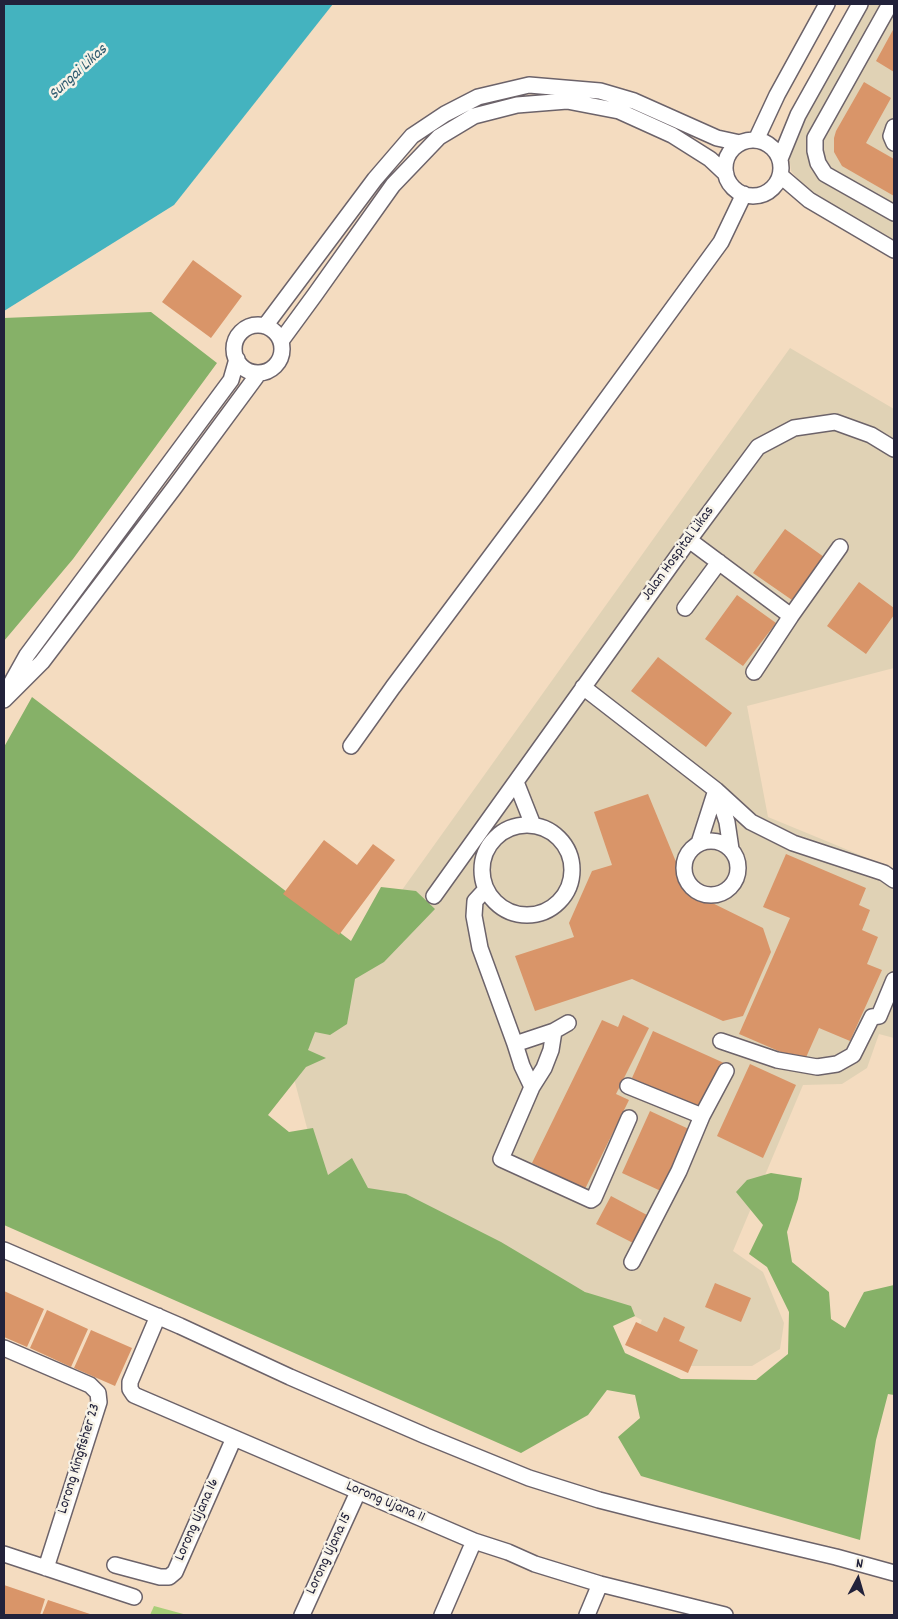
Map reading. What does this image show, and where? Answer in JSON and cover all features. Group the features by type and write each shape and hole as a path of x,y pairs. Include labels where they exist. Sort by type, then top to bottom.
{"street":[{"path":"756,140 777,95 827,4"},
{"path":"780,159 798,115 860,4"},
{"path":"890,4 815,138 814,151 818,163 825,174 894,212"},
{"path":"265,326 375,179 412,136 444,114 478,97 529,85 600,91 634,101 717,138 740,143"},
{"path":"281,341 272,329 265,326 257,326 243,331 235,344 237,359 246,369 259,373 266,371 278,362 281,356 281,341 393,185 439,137 474,116 517,105 567,101 619,111 672,135 710,159 726,174"},
{"path":"894,127 891,136 894,144"},
{"path":"756,140 771,146 780,159 782,168 777,184 762,195 744,194 735,190 729,182 725,164 728,155 740,143 756,140"},
{"path":"780,176 809,200 894,250"},
{"path":"770,190 809,200"},
{"path":"351,746 721,242 744,194"},
{"path":"4,699 27,655 231,380 237,359"},
{"path":"4,699 42,662 259,373"},
{"name":"Jalan Hospital Likas","path":"434,896 689,540 758,447 794,428 835,422 871,435 894,449"},
{"path":"689,540 791,616"},
{"path":"754,672 840,547"},
{"path":"685,608 719,562"},
{"path":"583,687 716,790 750,822 793,843 884,873 894,880"},
{"path":"516,782 533,825"},
{"path":"499,834 515,826 533,825 546,828 559,837 569,851 573,864 572,880 568,892 560,902 548,910 531,915 512,913 497,904 486,889 482,875 483,861 487,849 499,834 516,782"},
{"path":"699,843 710,841 723,844 731,849 736,856 737,876 727,890 711,895 695,890 688,883 684,871 684,862 688,854 699,843 716,790"},
{"path":"716,790 727,822 731,849"},
{"path":"486,889 475,901 474,916 480,948 522,1066 532,1087"},
{"path":"721,1042 777,1060 817,1067 837,1064 853,1055 872,1017 879,1016 894,980"},
{"path":"515,1044 554,1031 568,1023"},
{"path":"554,1031 551,1050 544,1068 532,1087 501,1159 591,1200 594,1198 629,1118"},
{"path":"632,1262 679,1171 702,1116 726,1071"},
{"path":"628,1086 702,1116"},
{"path":"4,1250 158,1316 290,1377 529,1478 599,1500 894,1572"},
{"name":"Lorong Ujana 11","path":"158,1316 130,1382 130,1389 134,1395 474,1541 508,1552 535,1564 600,1584 725,1615"},
{"name":"Lorong Kingfisher 23","path":"4,1348 90,1385 98,1393 99,1402 46,1568"},
{"name":"Lorong Ujana 16","path":"115,1565 160,1577 169,1577 175,1572 234,1438"},
{"name":"Lorong Ujana 15","path":"302,1615 358,1492"},
{"path":"442,1615 474,1541"},
{"path":"4,1554 134,1597"},
{"path":"587,1615 600,1584"}],"shaded area":[{"path":"868,4 894,4 894,241 808,190 791,171 788,146"},
{"path":"790,348 894,409 894,668 747,706 768,817 894,869 894,1038 879,1034 867,1068 842,1084 803,1085 733,1251 763,1272 784,1323 780,1349 752,1366 680,1366 630,1346 642,1320 405,1202 321,1181 288,1056 339,978"}],"green space":[{"path":"151,312 217,363 73,559 4,641 4,318"},
{"path":"32,697 351,941 381,887 416,891 435,909 384,962 355,979 347,1024 330,1035 315,1032 308,1050 326,1058 306,1067 268,1115 289,1132 313,1128 328,1175 352,1158 368,1188 406,1194 501,1242 585,1292 631,1306 635,1316 613,1326 625,1353 681,1379 756,1380 788,1354 789,1312 767,1267 749,1254 763,1225 736,1192 747,1180 771,1173 802,1178 798,1199 787,1232 792,1262 829,1292 831,1319 845,1328 864,1292 894,1285 894,1395 888,1394 876,1440 860,1540 641,1476 618,1437 640,1418 635,1395 607,1390 588,1415 521,1453 4,1225 4,747"},
{"path":"154,1606 187,1615 150,1615"}],"water":[{"name":"Sungai Likas","path":"4,4 333,4 174,205 4,311"}],"building":[{"path":"894,28 894,72 876,61"},
{"path":"864,82 891,98 866,143 894,159 894,196 842,166 834,152 836,131"},
{"path":"193,260 242,296 211,338 162,302"},
{"path":"785,529 824,557 792,600 753,573"},
{"path":"859,582 894,608 894,615 866,654 827,626"},
{"path":"737,595 776,623 743,666 705,639"},
{"path":"658,657 732,713 706,747 631,691"},
{"path":"648,794 688,891 763,928 771,952 743,1016 723,1021 632,979 535,1011 515,956 574,937 569,923 592,871 612,865 594,812"},
{"path":"324,840 357,865 373,844 395,860 339,935 283,894"},
{"path":"786,854 866,888 859,905 870,910 862,930 878,937 867,964 882,970 850,1041 819,1028 804,1062 739,1034 790,918 763,907"},
{"path":"623,1015 649,1028 616,1094 629,1100 585,1189 532,1163 602,1020 618,1027"},
{"path":"653,1031 724,1063 702,1110 632,1078"},
{"path":"750,1064 796,1085 763,1158 717,1136"},
{"path":"650,1111 691,1130 663,1192 622,1173"},
{"path":"611,1196 647,1215 633,1243 596,1224"},
{"path":"715,1283 751,1298 741,1322 705,1307"},
{"path":"4,1291 44,1309 27,1347 4,1337"},
{"path":"47,1310 88,1329 71,1367 30,1348"},
{"path":"664,1317 685,1327 679,1341 698,1350 688,1373 625,1345 636,1322 657,1332"},
{"path":"91,1330 132,1348 115,1386 74,1368"},
{"path":"4,1585 45,1599 40,1615 4,1615"},
{"path":"48,1600 90,1614 42,1615"}]}
